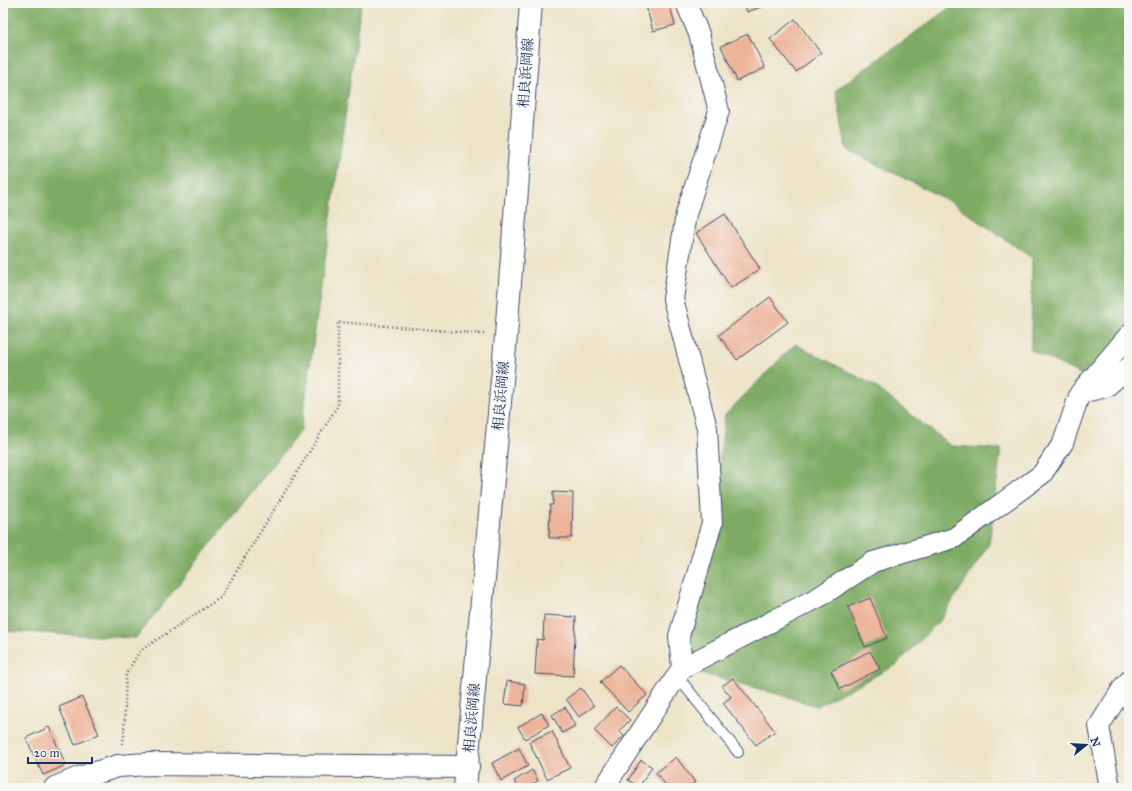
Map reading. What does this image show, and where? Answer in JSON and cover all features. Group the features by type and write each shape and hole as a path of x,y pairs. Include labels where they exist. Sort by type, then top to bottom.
{"main road":[{"name":"相良浜岡線","path":"465,788 506,336 532,3"},
{"path":"58,787 79,778 118,766 148,764 468,767"}],"street":[{"path":"680,672 679,636 712,522 707,428 673,299 686,214 719,111 699,34 686,3"},
{"path":"604,788 680,672 819,597 872,562 954,538 1042,474 1063,443 1080,393 1129,335"},
{"path":"1080,393 1106,387 1129,367"},
{"path":"1110,788 1099,726 1124,686 1129,681"}],"lane":[{"path":"680,672 738,752"}],"path":[{"path":"118,766 124,737 126,674 140,651 220,598 338,405 338,322 506,336"}],"green space":[{"path":"3,3 361,3 301,430 136,638 3,631"},
{"path":"956,3 1129,3 1129,335 1106,387 1031,350 1032,258 953,203 846,149 836,90"},
{"path":"795,344 872,384 951,446 1001,449 989,544 941,619 896,665 817,706 682,668 712,523 725,415"}],"building":[{"path":"657,3 669,3 675,25 653,31 646,6"},
{"path":"744,3 772,3 747,12"},
{"path":"795,19 821,53 796,72 770,39"},
{"path":"748,34 765,68 737,81 721,46"},
{"path":"725,214 760,269 731,288 696,233"},
{"path":"770,297 788,322 737,360 719,335"},
{"path":"553,492 573,493 572,538 549,538 550,505 553,505"},
{"path":"870,598 887,638 865,647 848,607"},
{"path":"544,615 576,617 573,676 535,674 537,639 543,640"},
{"path":"870,651 880,669 840,689 831,671"},
{"path":"619,665 647,695 628,712 600,682"},
{"path":"733,678 775,731 756,745 723,703 731,697 722,686"},
{"path":"507,681 525,684 523,706 504,704"},
{"path":"581,688 594,706 579,717 566,699"},
{"path":"82,697 99,734 75,745 59,707"},
{"path":"565,707 575,726 562,733 552,715"},
{"path":"616,707 630,720 619,731 624,736 612,748 594,730"},
{"path":"542,713 549,725 525,739 518,727"},
{"path":"49,727 66,765 43,775 26,738"},
{"path":"552,731 570,768 547,779 529,742"},
{"path":"519,748 528,766 501,781 492,763"},
{"path":"676,757 695,782 688,788 668,788 656,773"},
{"path":"641,760 652,767 639,787 628,780"},
{"path":"532,770 538,781 526,788 518,788 514,781"}]}
